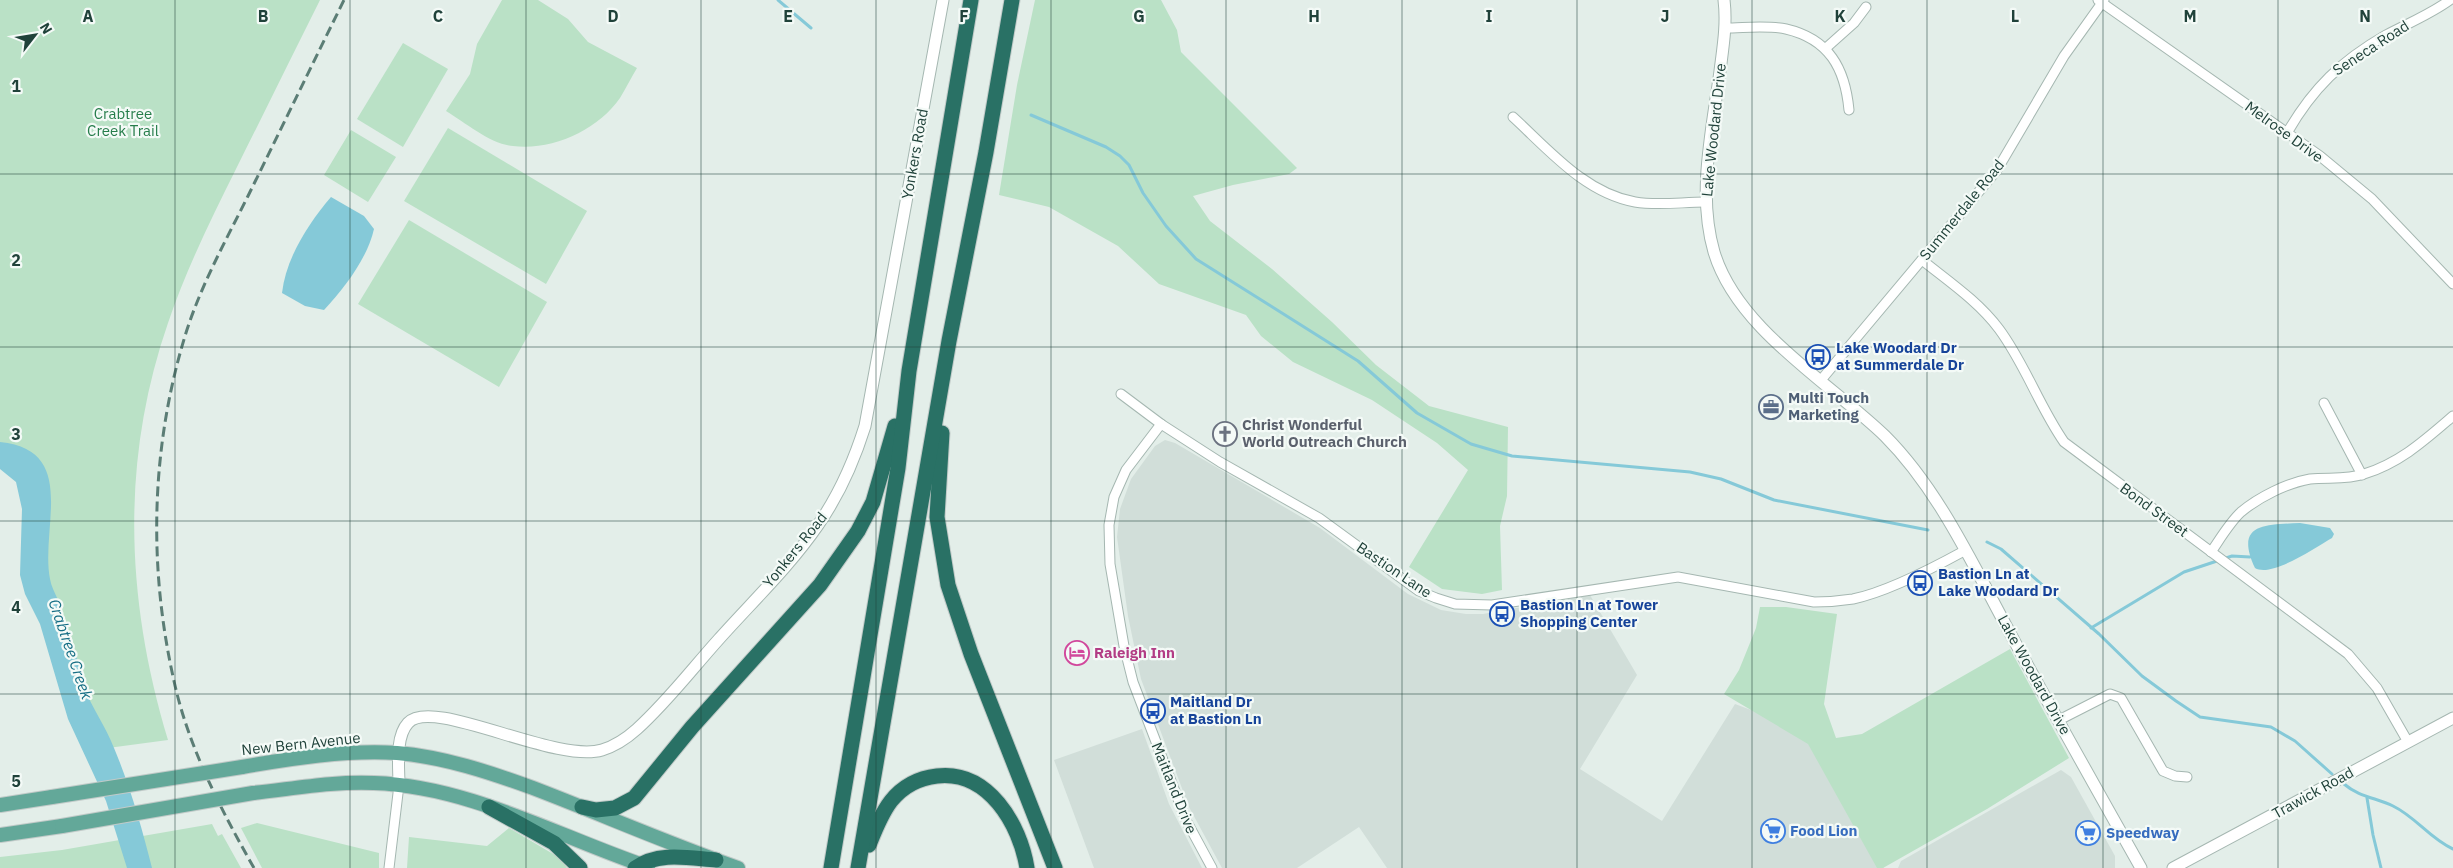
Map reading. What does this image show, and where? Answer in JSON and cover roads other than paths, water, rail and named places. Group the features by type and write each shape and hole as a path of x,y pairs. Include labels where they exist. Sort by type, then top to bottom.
{"highway":[{"path":"831,868 898,468 909,371 971,0"},
{"path":"860,868 940,391 986,152 1012,0"},
{"path":"582,807 596,810 615,808 634,798 692,727 820,585 858,531 873,502 909,371"},
{"path":"940,391 942,431 937,517 948,585 971,654 1055,867"},
{"path":"860,868 876,828 892,800 913,782 922,778 944,775 973,782 993,798 1014,826 1023,849 1027,868"},
{"path":"489,807 554,843 580,868"},
{"path":"642,867 658,858 716,860"}],"main road":[{"name":"New Bern Avenue","path":"0,804 316,756 365,753 399,754 483,771 582,807 738,868"},
{"path":"0,835 253,793 355,783 399,785 489,807 642,867"}],"street":[{"name":"Yonkers Road","path":"399,785 399,754 408,723 418,717 428,715 479,727 567,752 588,753 619,743 638,728 658,708 773,580 818,525 843,483 865,426 943,0"},
{"name":"Lake Woodard Drive","path":"1724,0 1725,28 1705,202 1714,252 1734,294 1761,328 1874,426 1907,462 1936,502 2141,868"},
{"name":"Seneca Road","path":"2287,133 2302,108 2323,81 2345,62 2385,36 2450,0"},
{"name":"Melrose Drive","path":"2101,1 2287,133 2372,199 2453,284"},
{"name":"Summerdale Road","path":"1822,380 1997,170 2064,56 2101,1"},
{"path":"1826,48 1854,22 1866,6"},
{"path":"1725,28 1785,29 1803,35 1826,48 1844,79 1849,110"},
{"path":"1513,117 1574,172 1594,186 1615,196 1641,202 1705,202"},
{"name":"Bond Street","path":"1922,260 1985,311 2000,330 2016,355 2050,422 2064,442 2348,654 2377,688 2408,742"},
{"name":"Bastion Lane","path":"1121,394 1161,424 1220,462 1319,518 1419,591 1455,604 1492,605 1678,577 1700,579 1814,602 1828,602 1854,599 1890,586 1964,551"},
{"path":"2324,403 2362,475"},
{"path":"2211,552 2240,513 2258,501 2280,490 2310,479 2362,475 2395,462 2453,416"},
{"name":"Maitland Drive","path":"1161,424 1126,470 1117,490 1109,525 1110,564 1127,662 1133,682 1186,820 1212,868"},
{"path":"2059,720 2105,696 2116,694 2121,698 2164,770 2175,776 2187,777"},
{"name":"Trawick Road","path":"2173,868 2453,718"},
{"path":"389,868 399,785"}],"water":[{"path":"331,197 364,216 374,229 361,262 340,292 324,310 305,306 282,293 288,267 299,242 314,218"},
{"name":"Crabtree Creek","path":"0,442 24,448 40,460 48,475 51,494 51,515 48,559 53,590 58,600 65,632 76,655 84,687 111,740 125,777 140,822 152,868 127,868 106,801 68,719 40,624 25,594 20,575 22,509 16,482 0,469"},
{"path":"2300,523 2330,528 2334,534 2332,538 2283,565 2263,570 2255,568 2249,553 2248,542 2256,529 2265,526"}],"waterway":[{"path":"778,0 811,28"},
{"path":"1031,115 1106,147 1120,156 1129,165 1143,193 1166,226 1196,259 1358,361 1417,413 1471,444 1512,456 1690,472 1721,479 1774,500 1928,530"},
{"path":"1987,542 2001,549 2099,634 2142,676 2176,701 2200,717 2271,727 2295,741 2332,774"},
{"path":"2091,628 2184,572 2232,556 2250,557"},
{"path":"2344,784 2356,792 2387,803 2401,811 2437,840 2453,849"},
{"path":"2367,798 2381,868"}],"railway":[{"path":"254,868 207,777 188,729 174,681 160,594 157,551 157,507 160,464 165,421 174,378 185,336 205,282 344,0"}],"place":[{"name":"Lake Woodard Dr at Summerdale Dr","path":"1818,357"},
{"name":"Multi Touch Marketing","path":"1771,407"},
{"name":"Christ Wonderful World Outreach Church","path":"1225,434"},
{"name":"Bastion Ln at Lake Woodard Dr","path":"1920,583"},
{"name":"Bastion Ln at Tower Shopping Center","path":"1502,614"},
{"name":"Raleigh Inn","path":"1077,653"},
{"name":"Maitland Dr at Bastion Ln","path":"1153,711"},
{"name":"Food Lion","path":"1773,831"},
{"name":"Speedway","path":"2088,833"}],"park label":[{"name":"Crabtree Creek Trail","path":"123,122"}]}
